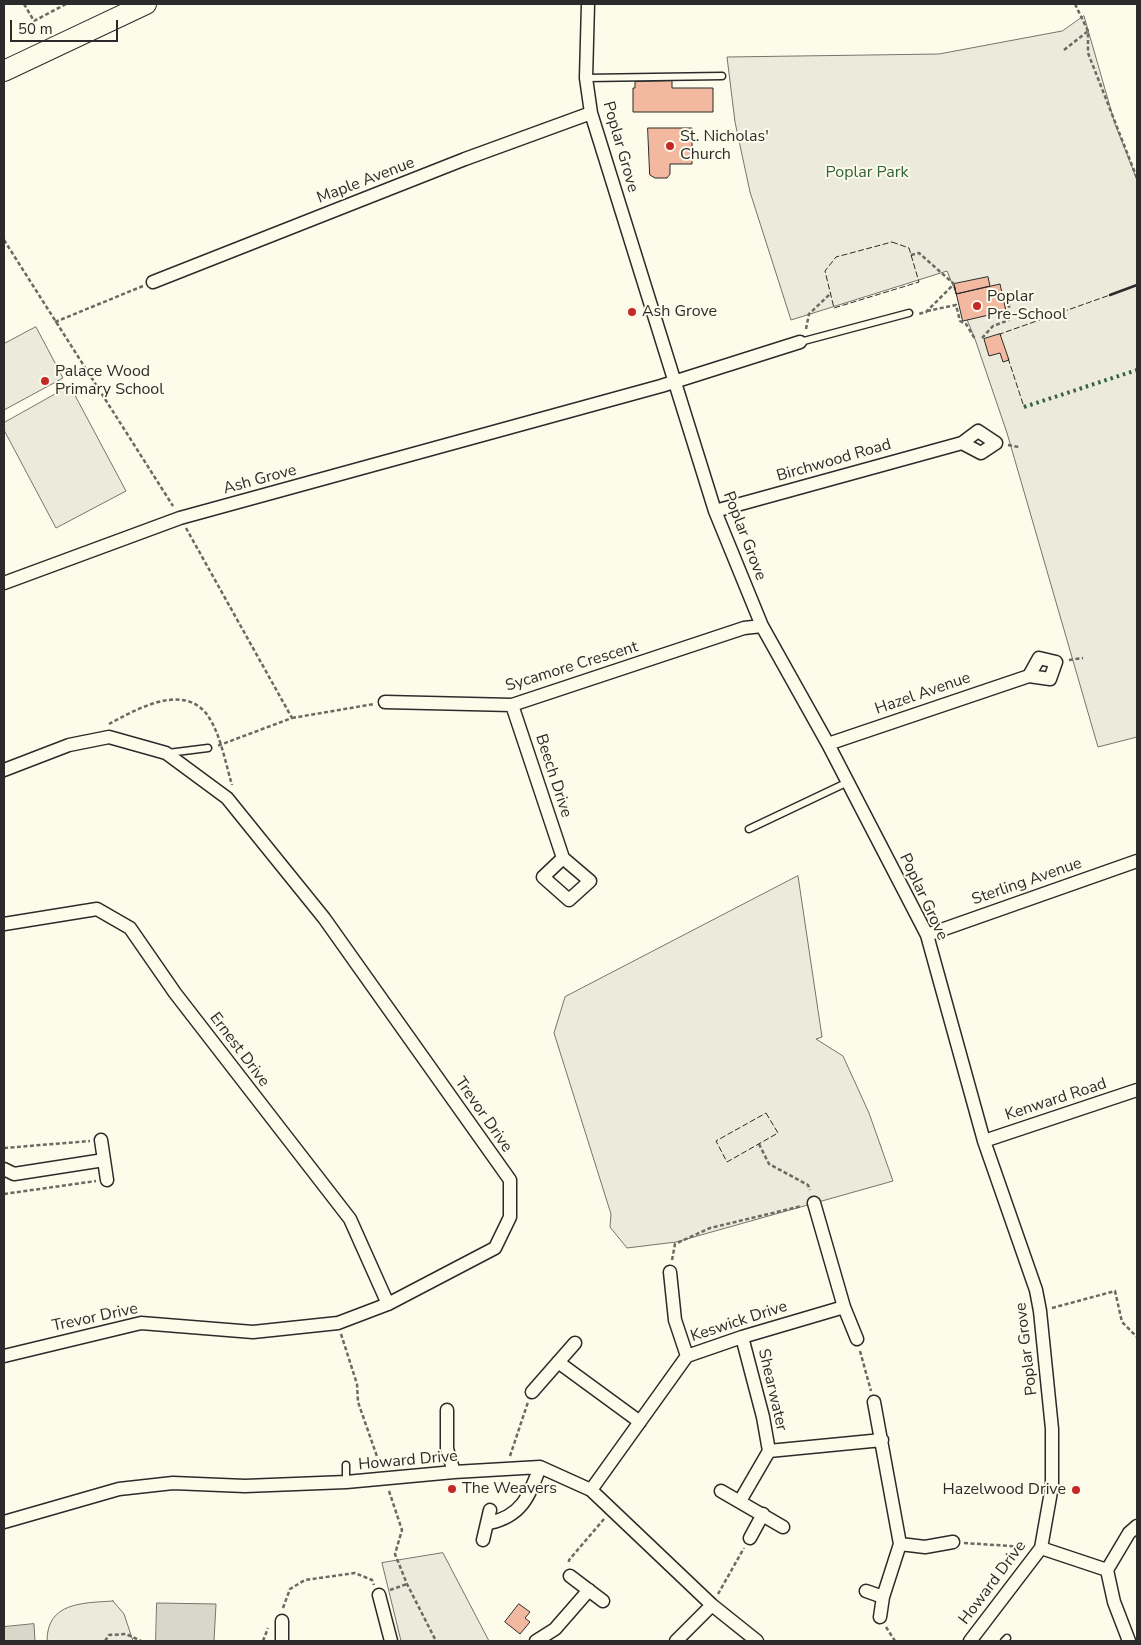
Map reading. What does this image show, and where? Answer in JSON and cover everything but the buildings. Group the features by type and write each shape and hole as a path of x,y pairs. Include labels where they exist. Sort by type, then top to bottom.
{"main road":[{"path":"4,71 146,4"}],"street":[{"name":"Poplar Grove","path":"588,4 586,78 591,113 673,382 715,510 762,626 828,744 927,935 984,1141 1036,1290 1052,1429 1052,1486"},
{"name":"Maple Avenue","path":"153,282 465,159 591,113"},
{"path":"673,382 803,341"},
{"name":"Ash Grove","path":"4,583 180,518 673,382"},
{"name":"Birchwood Road","path":"715,510 962,443"},
{"name":"Sycamore Crescent","path":"386,702 512,705 744,628 762,626"},
{"name":"Hazel Avenue","path":"828,744 1029,676"},
{"name":"Beech Drive","path":"512,705 563,858"},
{"name":"Trevor Drive","path":"4,770 69,745 109,737 166,753 227,798 324,918 510,1180 510,1217 495,1248 388,1304 338,1323 253,1332 141,1323 4,1356"},
{"name":"Sterling Avenue","path":"927,935 1137,860"},
{"name":"Ernest Drive","path":"4,924 97,909 130,928 175,993 350,1219 388,1304"},
{"name":"Kenward Road","path":"984,1141 1137,1090"},
{"path":"101,1140 107,1180"},
{"path":"4,1169 14,1174 104,1160"},
{"path":"814,1203 844,1307 857,1340"},
{"path":"670,1272 676,1320 687,1356"},
{"name":"Keswick Drive","path":"591,1490 687,1356 742,1337 844,1307"},
{"name":"Shearwater","path":"740,1501 769,1451 763,1418 742,1337"},
{"path":"532,1392 574,1343"},
{"path":"558,1362 640,1422"},
{"path":"874,1402 900,1544 883,1597 880,1617"},
{"path":"447,1410 448,1449 454,1472"},
{"name":"Shearwater","path":"769,1451 882,1440"},
{"path":"489,1523 501,1520 527,1500 540,1467"},
{"name":"Howard Drive","path":"4,1522 119,1489 173,1483 244,1486 346,1482 454,1472 540,1467 591,1490 712,1605 757,1641"},
{"name":"Howard Drive","path":"970,1641 1041,1548 1052,1486"},
{"path":"721,1491 783,1527"},
{"path":"483,1540 489,1523 490,1510"},
{"path":"750,1538 763,1514"},
{"path":"1128,1641 1114,1602 1107,1570 1129,1533 1137,1526"},
{"path":"900,1544 925,1547 953,1542"},
{"path":"1041,1548 1107,1570"},
{"path":"570,1576 603,1601"},
{"path":"536,1641 555,1629 589,1590"},
{"path":"866,1591 883,1597"},
{"path":"379,1595 391,1641"},
{"path":"676,1641 712,1605"},
{"path":"282,1621 282,1641"},
{"path":"555,1629 561,1641"}],"lane":[{"path":"586,78 722,76"},
{"path":"803,341 909,313"},
{"path":"166,753 208,748"},
{"path":"749,829 848,782"},
{"path":"346,1465 346,1482"}],"path":[{"path":"24,4 34,21 66,4"},
{"path":"1075,4 1088,31 1088,53 1137,178"},
{"path":"1064,50 1088,31"},
{"path":"4,240 180,518 292,718"},
{"path":"911,256 919,254 954,284 926,312"},
{"path":"55,322 153,282"},
{"path":"982,338 993,326 1009,320 1009,292"},
{"path":"803,341 809,314 831,294"},
{"path":"909,313 926,312 956,305 960,321 966,324 975,339"},
{"path":"101,728 124,715 161,701 182,698 204,711 212,725 234,790"},
{"path":"208,748 292,718 386,702"},
{"path":"4,1148 101,1140"},
{"path":"670,1272 675,1244 710,1228 814,1203 808,1185 769,1164 758,1144"},
{"path":"4,1194 107,1180"},
{"path":"1040,1312 1114,1291 1122,1322 1137,1337"},
{"path":"338,1323 357,1384 358,1402 402,1530 396,1554 407,1584 436,1641"},
{"path":"857,1340 874,1402"},
{"path":"505,1469 532,1392"},
{"path":"570,1576 569,1560 612,1510"},
{"path":"712,1605 750,1538"},
{"path":"953,1542 1041,1548"},
{"path":"282,1621 283,1606 290,1589 305,1580 355,1573 372,1580 379,1595 407,1584"},
{"path":"106,1641 109,1635 126,1634 141,1641"}],"green space":[{"name":"Poplar Park","path":"1084,16 1115,124 1137,180 1137,737 1098,747 1007,433 975,339 947,271 791,320 750,192 735,122 727,57 939,54 1062,31"},
{"path":"36,327 63,378 4,410 4,344"},
{"path":"70,386 126,491 56,528 4,430 4,423"},
{"path":"798,876 822,1037 816,1039 843,1056 869,1113 893,1181 676,1242 627,1248 610,1227 611,1214 554,1033 565,997"},
{"path":"443,1553 489,1641 401,1641 382,1563"},
{"path":"113,1601 124,1614 133,1641 47,1641 53,1619 60,1612 79,1604"}],"shaded area":[{"path":"157,1603 216,1604 214,1641 156,1641"},
{"path":"34,1624 35,1641 4,1641 4,1627"}],"hedge":[{"path":"1024,407 1137,370"}],"fence":[{"path":"892,242 909,248 919,282 834,308 825,271 836,257 892,242"},
{"path":"1001,336 1000,334 1110,295"},
{"path":"1008,358 1024,407"},
{"path":"766,1113 778,1133 727,1162 716,1141 766,1113"}],"wall":[{"path":"1110,295 1137,285"}],"place":[{"name":"St. Nicholas' Church","path":"670,146"},
{"name":"Poplar Pre-School","path":"977,306"},
{"name":"Ash Grove","path":"632,312"},
{"name":"Palace Wood Primary School","path":"45,381"},
{"name":"The Weavers","path":"452,1489"},
{"name":"Hazelwood Drive","path":"1076,1490"}]}
